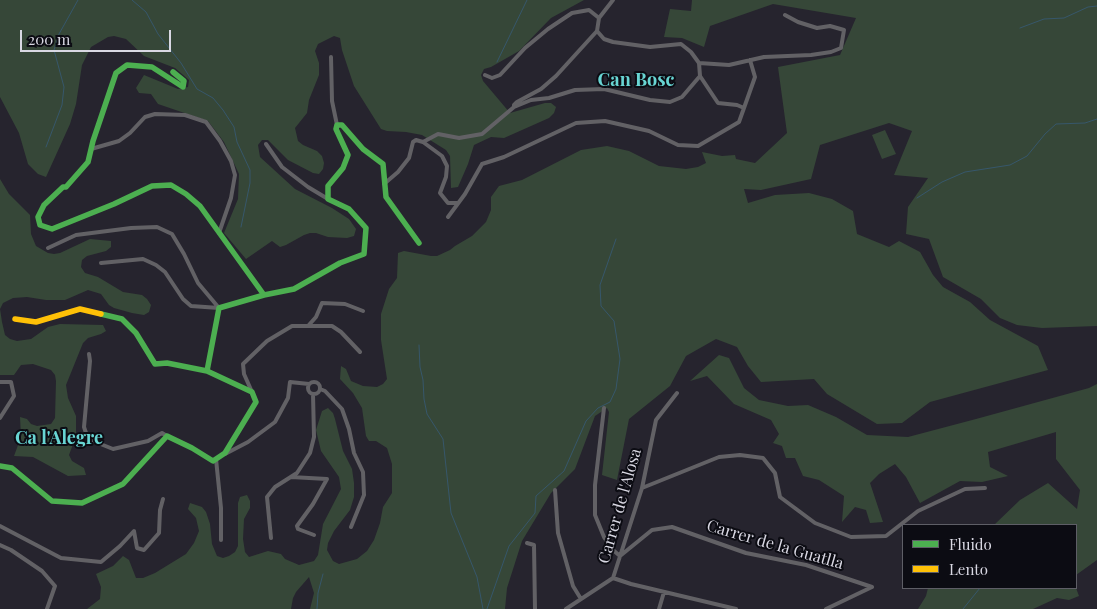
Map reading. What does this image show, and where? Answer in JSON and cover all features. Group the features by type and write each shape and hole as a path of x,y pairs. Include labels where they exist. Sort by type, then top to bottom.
{"street":[{"path":"514,108 517,102 541,89 556,76 597,31 600,18 613,0"},
{"path":"485,75 492,78 500,75 525,48 572,12 589,10 600,18"},
{"path":"699,63 730,65 764,57 810,55 831,52 841,48 844,30 830,26 817,28 798,22 785,15"},
{"path":"597,31 604,39 613,42 650,46 681,44 691,52 699,63 700,76 718,103 737,105 744,108"},
{"path":"328,199 328,186 343,168 348,155 337,127 332,101 331,57"},
{"path":"448,217 482,164 504,157 576,123 605,120 649,131 678,145 698,146 739,122 755,77 750,60"},
{"path":"173,72 184,81 183,87 152,67 127,65 116,73 88,162 66,187 63,187 44,205 38,217 40,225 52,228 114,204 152,186 172,184 200,206 246,266 264,295"},
{"path":"423,142 438,134 459,138 482,134 514,108 531,100 550,98 575,90 604,89 650,100 670,102 682,97 700,76"},
{"path":"91,149 119,141 130,133 145,117 155,114 185,115 206,122 220,141 231,161 235,175 231,198 219,233"},
{"path":"337,127 342,125 363,149 383,164 386,197 391,207 400,216 419,243"},
{"path":"384,184 398,172 409,158 413,142 416,140 423,142 442,156 448,166 440,193 448,203 458,203"},
{"path":"101,262 143,259 165,272 183,299 191,306 219,308 264,295 294,289 340,262 364,254 366,228 349,209 308,187 282,167 266,144"},
{"path":"48,248 76,235 131,228 157,227 172,234 198,284 219,308"},
{"path":"308,326 316,317 322,303 345,304 363,311"},
{"path":"207,371 219,308"},
{"path":"15,319 36,322 80,309 122,319 136,333 155,364 167,363 207,371 252,392"},
{"path":"89,354 84,427 88,439 113,449 148,441 162,433 213,461 226,454 256,402 244,374 243,364 267,341 292,326 332,326 341,332 360,352"},
{"path":"0,382 11,382 14,396 0,418"},
{"path":"216,459 248,442 276,422 288,398 290,382 316,383 342,409 350,429 354,453 363,472 364,495 351,527"},
{"path":"309,384 308,390 313,394"},
{"path":"313,394 319,392 320,389"},
{"name":"Carrer de l'Alosa","path":"566,609 613,578 642,488 656,420 677,393"},
{"path":"271,538 267,497 275,487 297,473 310,453 314,437 313,394"},
{"path":"604,408 595,485 595,515 604,537 620,556"},
{"path":"0,466 12,468 52,501 82,503 123,484 167,436"},
{"path":"642,488 719,457 740,455 763,458 775,472 780,498 815,523 851,536 886,536 918,511 965,489 985,488"},
{"path":"216,459 221,508 221,540"},
{"path":"290,477 327,479 313,504 297,526 298,529 314,535"},
{"path":"555,490 558,533 573,586 580,598"},
{"path":"0,526 61,558 100,562 134,532 137,548 144,550 159,534 160,510 163,499"},
{"name":"Carrer de la Guatlla","path":"620,556 652,530 672,527 746,553 806,565 872,587 826,609"},
{"path":"527,542 534,545 534,609"},
{"path":"0,545 11,550 42,571 55,586 47,609"},
{"path":"613,578 736,609"},
{"path":"659,609 664,592"}],"green space":[{"path":"0,0 584,0 551,18 519,51 484,69 481,75 483,81 510,113 545,103 551,103 556,107 554,113 549,118 504,138 491,137 474,145 458,187 451,188 450,156 446,150 422,135 381,129 354,86 340,38 334,36 318,44 315,51 319,63 319,75 309,100 307,113 295,128 298,141 317,151 322,156 323,169 319,174 313,173 288,160 268,140 262,140 258,145 260,157 295,189 349,219 356,229 354,236 347,238 328,237 310,233 280,247 272,241 246,259 224,233 238,199 239,174 224,142 208,121 158,104 151,94 139,93 136,88 144,75 178,89 188,87 189,80 175,68 144,56 126,39 114,36 108,37 91,47 82,65 76,104 70,124 46,177 38,174 28,164 19,133 0,97"},
{"path":"692,0 1097,0 1097,326 1042,328 1017,325 1000,318 981,299 943,277 929,239 906,234 908,207 928,178 894,175 912,131 889,123 820,145 811,179 761,190 744,189 748,203 775,195 809,193 832,199 853,211 857,234 889,247 899,241 920,252 933,275 943,287 970,302 990,320 1038,346 1048,370 930,402 902,423 877,424 827,394 814,379 761,382 748,366 737,347 716,339 686,356 670,386 629,419 617,480 602,475 609,412 607,408 595,416 575,469 551,493 522,541 507,588 505,609 310,609 314,593 309,577 296,592 291,609 87,609 100,599 101,587 96,574 113,566 123,556 129,560 136,578 143,578 186,554 194,543 199,531 196,518 188,509 190,503 202,507 206,512 210,524 212,544 217,556 223,558 229,556 235,552 238,546 238,503 240,497 247,495 250,501 250,508 244,519 243,539 245,552 249,557 268,551 281,554 285,559 299,565 314,561 318,555 323,524 341,489 339,477 321,451 316,430 322,411 328,408 333,413 343,451 352,469 354,497 350,510 334,531 327,550 333,561 339,564 357,559 367,551 374,540 383,507 392,493 392,464 387,448 376,441 369,441 366,436 362,408 353,393 340,379 341,366 346,369 351,381 363,386 377,387 387,379 381,340 381,314 389,289 397,278 398,253 404,251 437,256 450,250 472,236 486,222 491,210 491,197 499,186 522,180 581,150 607,146 629,151 659,166 686,169 698,167 706,163 702,152 722,156 735,155 736,159 755,163 787,133 778,67 840,55 856,18 773,4 710,26 704,47 682,38 664,37 670,9 691,11"},
{"path":"885,130 896,154 882,159 872,135"},
{"path":"0,179 9,194 30,215 31,234 36,246 48,253 60,253 90,239 111,241 111,247 106,251 87,256 82,260 81,267 85,273 98,277 123,292 142,295 151,305 149,312 144,315 114,308 109,305 101,294 88,290 65,300 27,297 13,298 3,303 0,309"},
{"path":"0,309 5,335 17,341 31,339 48,327 60,324 103,325 106,331 88,338 83,343 66,385 68,398 76,416 76,436 69,455 72,461 84,468 86,475 68,476 33,457 14,456 21,437 20,417 27,419 31,424 37,426 51,424 55,418 56,381 55,375 51,370 33,364 21,365 14,375 0,375"},
{"path":"719,355 729,358 744,388 759,400 788,406 808,405 836,417 867,435 908,437 1089,388 1097,384 1097,560 1077,574 1077,524 995,524 1020,500 1048,483 1077,509 1080,490 1056,459 1056,432 988,452 990,467 1008,476 982,482 960,481 920,503 906,477 895,464 879,474 870,483 883,522 870,523 866,510 855,507 842,522 844,496 819,480 803,476 795,458 786,458 782,446 773,443 779,434 771,420 734,404 707,376 690,381"},
{"path":"928,589 1076,589 1079,596 1069,600 1057,598 1033,609 918,609"}],"waterway":[{"path":"46,147 62,105 64,87 54,50 59,34 78,0"},
{"path":"132,0 146,12 158,34 181,63 197,89 213,98 234,127 237,142 250,170 250,183 241,227"},
{"path":"497,62 527,0"},
{"path":"1020,28 1044,19 1064,18 1088,7 1097,6"},
{"path":"917,198 942,182 965,172 1010,165 1027,156 1056,124 1085,123 1097,119"},
{"path":"487,609 509,546 535,513 536,496 564,471 586,421 598,408 610,402 616,389 620,359 614,321 601,306 600,285 616,239"},
{"path":"419,345 420,367 427,414 443,439 451,513 477,577 483,609"},
{"path":"317,609 318,593 323,574"},
{"path":"963,609 979,589"}],"traffic: fast":[{"path":"173,72 184,81 183,87 152,67 127,65 116,73 93,141 88,162 66,187 63,187 44,205 38,217 40,225 52,229 114,204 152,186 171,185 186,194 200,206 264,295"},
{"path":"207,371 219,308 264,295 294,289 340,263 364,254 366,228 349,209 328,199 328,186 343,168 348,155 336,129 337,125 342,125 363,149 383,164 386,197 419,243"},
{"path":"0,466 12,468 52,501 82,503 123,484 167,436 213,461 225,453 256,402 252,392 207,371 167,363 155,364 136,333 122,319 101,314"}],"traffic: slow":[{"path":"15,319 36,322 80,309 101,314"}],"district":[{"name":"Can Bosc","path":"636,80"},
{"name":"Ca l'Alegre","path":"59,438"}]}
